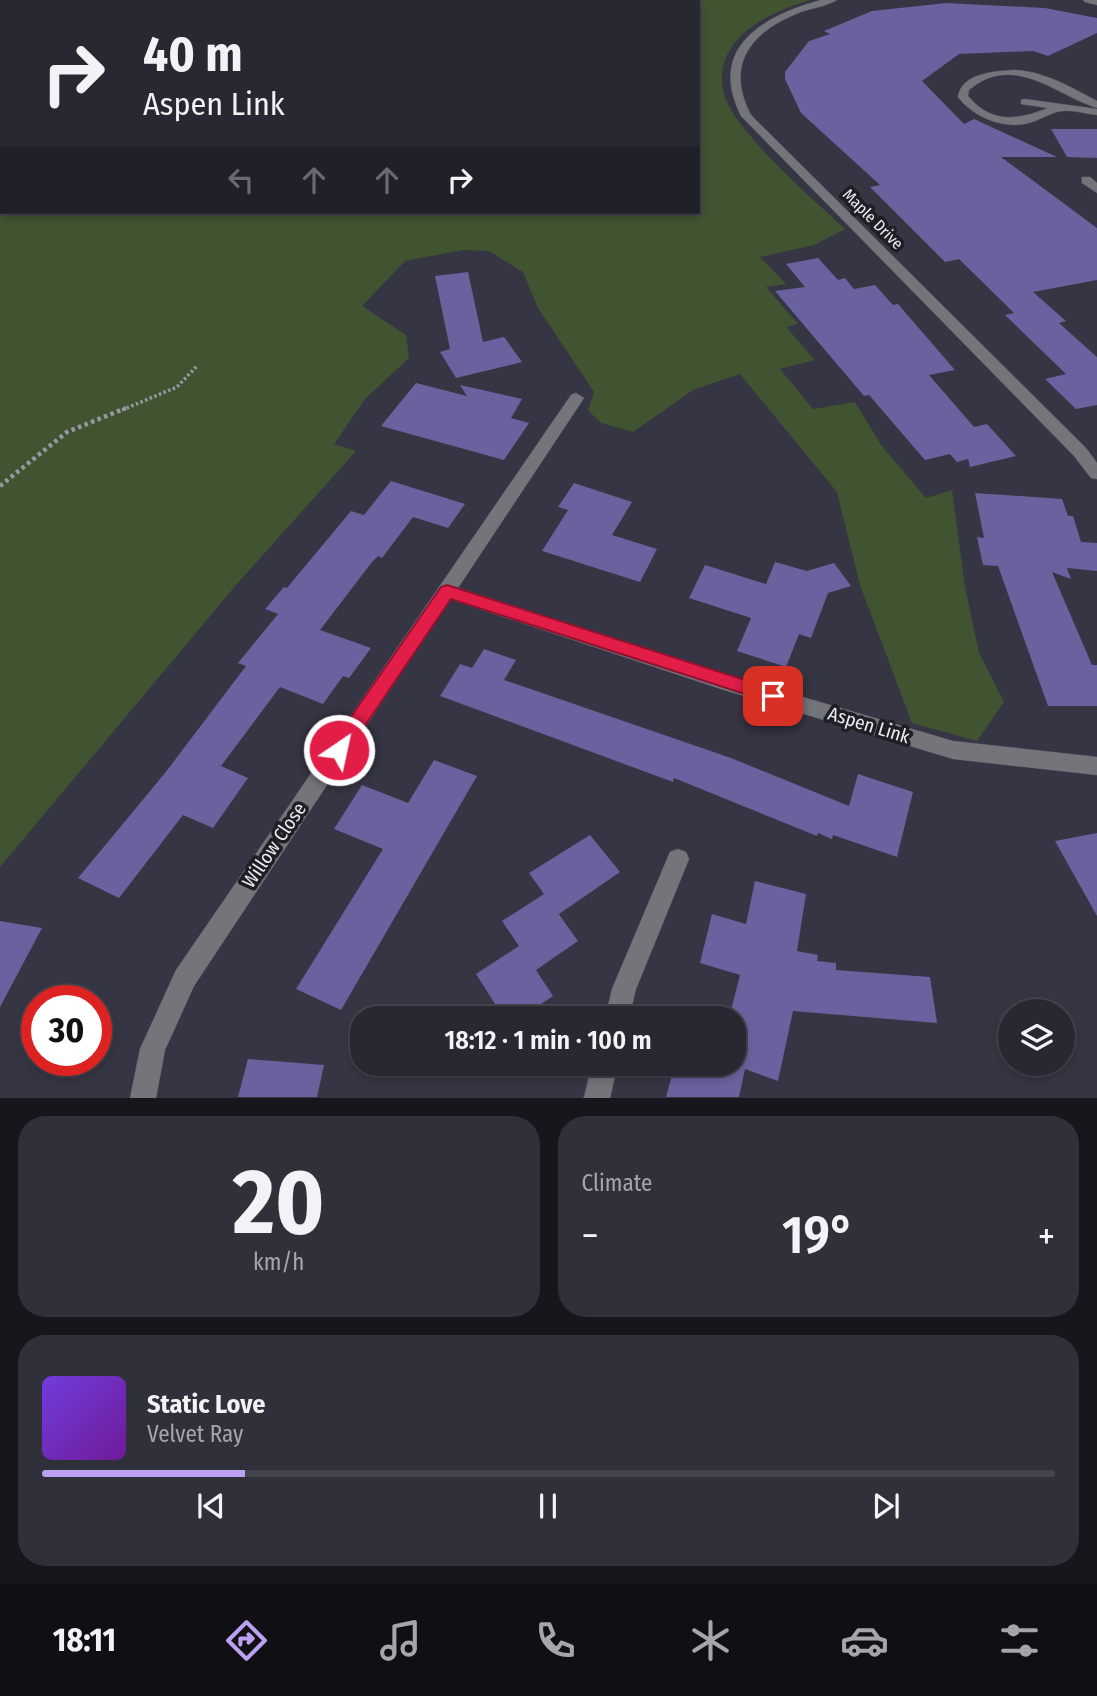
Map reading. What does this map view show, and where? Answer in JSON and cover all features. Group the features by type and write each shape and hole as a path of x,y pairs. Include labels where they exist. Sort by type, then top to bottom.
{"street":[{"name":"Maple Drive","path":"832,0 782,15 744,46 736,68 735,92 746,116 1080,452 1097,474"},
{"path":"1088,0 1097,2"},
{"path":"1060,108 1030,120 1007,121 974,107 966,99 964,89 968,82 979,77 1014,72 1040,78 1097,105"},
{"path":"1025,102 1097,112"},
{"path":"1086,180 1097,189"},
{"name":"Willow Close","path":"144,1097 153,1049 185,978 576,398"},
{"name":"Aspen Link","path":"447,591 722,681 953,750 1097,766"},
{"path":"620,1006 624,989 678,859"},
{"path":"597,1097 602,1076"}],"path":[{"path":"0,486 67,432 177,387 197,366"}],"green space":[{"path":"700,0 811,0 777,12 746,31 726,58 722,75 724,94 743,127 796,184 845,229 814,245 760,257 786,284 766,287 798,324 786,327 815,360 780,369 813,409 855,402 881,445 926,498 952,490 965,587 979,653 1004,702 977,741 912,723 860,585 837,492 740,374 693,390 633,432 601,423 588,410 594,392 538,308 523,272 489,251 463,250 405,261 362,306 406,335 409,358 365,399 334,444 356,451 236,585 0,867 0,214 700,214"}],"building":[{"path":"946,3 1045,8 1097,18 1097,33 1048,56 1033,51 959,54 922,81 964,124 974,119 1057,157 1001,157 1097,228 1097,280 1033,292 1066,321 1059,323 1097,357 1097,405 1076,409 1045,379 1066,374 1005,315 1014,313 959,259 945,262 870,187 880,185 801,113 785,79 785,72 809,41 830,34 824,31 872,11"},
{"path":"1051,129 1097,129 1097,158 1067,157"},
{"path":"818,258 838,280 845,278 854,289 875,285 893,305 898,304 955,370 929,375 974,427 987,424 1016,456 970,467 968,459 957,462 950,454 925,460 869,395 864,396 775,291 805,287 786,264"},
{"path":"468,272 483,342 504,337 522,362 456,378 440,352 450,349 435,276"},
{"path":"416,383 467,396 460,385 522,399 511,418 529,423 504,460 381,426"},
{"path":"391,481 465,504 448,528 413,517 382,558 378,556 372,562 320,630 371,648 349,678 343,676 323,704 280,687 221,766 248,778 213,828 183,815 119,898 78,878 165,773 246,666 238,663 278,614 265,609 284,587 287,588 351,511 364,515"},
{"path":"574,483 632,502 612,535 657,549 640,582 542,551 568,510 558,507"},
{"path":"975,493 1062,499 1068,516 1073,516 1081,542 1097,543 1097,571 1067,568 1071,579 1052,572 1092,665 1097,665 1097,706 1048,706 998,566 983,565 977,537 984,538"},
{"path":"775,562 807,571 834,563 851,586 828,593 811,638 799,634 786,667 737,651 751,618 689,598 705,565 766,584"},
{"path":"484,649 516,660 504,680 731,758 849,806 858,774 913,792 897,857 833,835 832,839 818,833 817,836 674,778 673,782 440,696 460,664 472,668"},
{"path":"434,760 477,776 341,1010 296,989 383,849 334,829 362,785 408,803"},
{"path":"1097,833 1097,916 1055,841"},
{"path":"590,835 620,872 559,914 553,906 578,941 536,970 553,996 538,1006 496,1006 476,974 519,946 502,921 544,894 529,873"},
{"path":"755,881 806,894 797,951 818,955 817,961 836,963 836,970 930,977 937,1023 793,1011 778,1081 746,1069 746,1006 732,1006 740,975 700,963 712,914 746,924"},
{"path":"0,921 42,928 0,1007"},
{"path":"248,1059 324,1065 317,1097 238,1097"},
{"path":"672,1076 744,1076 739,1097 666,1097"}],"route":[{"path":"339,750 447,591 773,696"}]}
